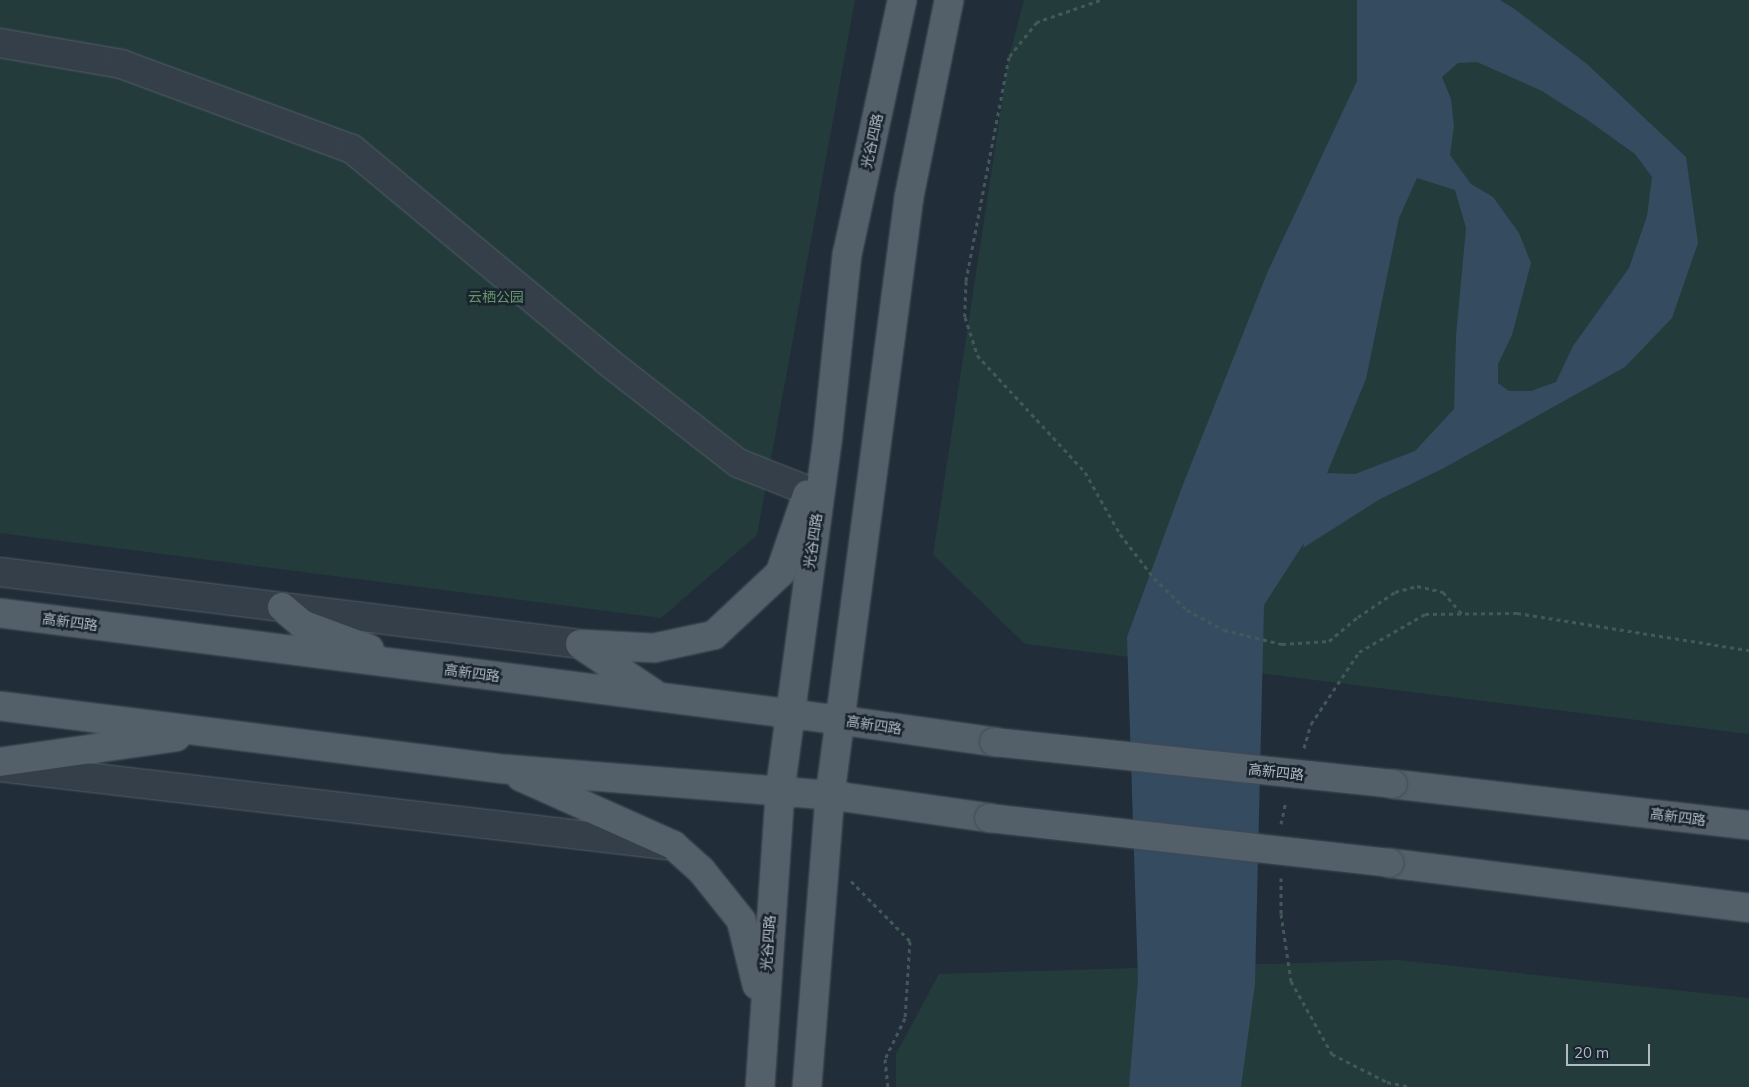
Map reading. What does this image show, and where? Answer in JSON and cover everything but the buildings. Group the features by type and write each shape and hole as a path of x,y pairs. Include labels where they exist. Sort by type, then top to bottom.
{"main road":[{"name":"光谷四路","path":"760,1087 763,1011 780,791 828,434 847,255 902,0"},
{"path":"807,1087 830,795 909,197 949,0"},
{"path":"580,644 654,648 714,635 780,573 828,434"},
{"path":"282,607 302,624 418,666"},
{"name":"高新四路","path":"0,613 840,720 994,742 1393,784 1749,825"},
{"path":"580,644 658,697"},
{"path":"0,706 504,769 830,795 989,818 1388,863 1749,908"},
{"path":"0,762 212,732"},
{"path":"504,769 672,846 701,870 741,920 763,1011"}],"street":[{"path":"0,43 121,64 352,149 607,361 738,462 809,491"},
{"path":"0,572 580,644"},
{"path":"0,767 672,846"}],"path":[{"path":"1100,0 1037,22 1009,57 966,281 965,317 977,355 1085,472 1120,534 1154,578 1187,610 1224,630 1282,644 1329,641 1358,617 1395,592 1417,586 1444,592 1462,614"},
{"path":"826,856 910,940 905,1018 885,1059 888,1087"}],"green space":[{"name":"云栖公园","path":"0,0 855,0 757,535 661,618 0,533"},
{"path":"1024,0 1749,0 1749,734 1025,644 933,555 1009,57"},
{"path":"1398,960 1749,998 1749,1087 896,1087 896,1054 939,974"}],"water":[{"path":"1357,0 1500,0 1587,64 1686,157 1698,243 1672,318 1625,367 1442,469 1380,499 1303,548 1304,543 1264,605 1255,984 1241,1087 1129,1087 1138,979 1127,637 1182,487 1268,271 1357,81","holes":["1477,62 1542,91 1586,119 1635,154 1652,177 1647,216 1629,268 1573,346 1556,382 1531,391 1509,391 1498,383 1498,364 1512,335 1531,263 1519,233 1493,197 1471,184 1450,155 1454,126 1451,99 1442,77 1458,63","1417,178 1455,190 1466,228 1456,336 1454,409 1415,451 1355,474 1327,473 1366,379 1399,218"]}]}
